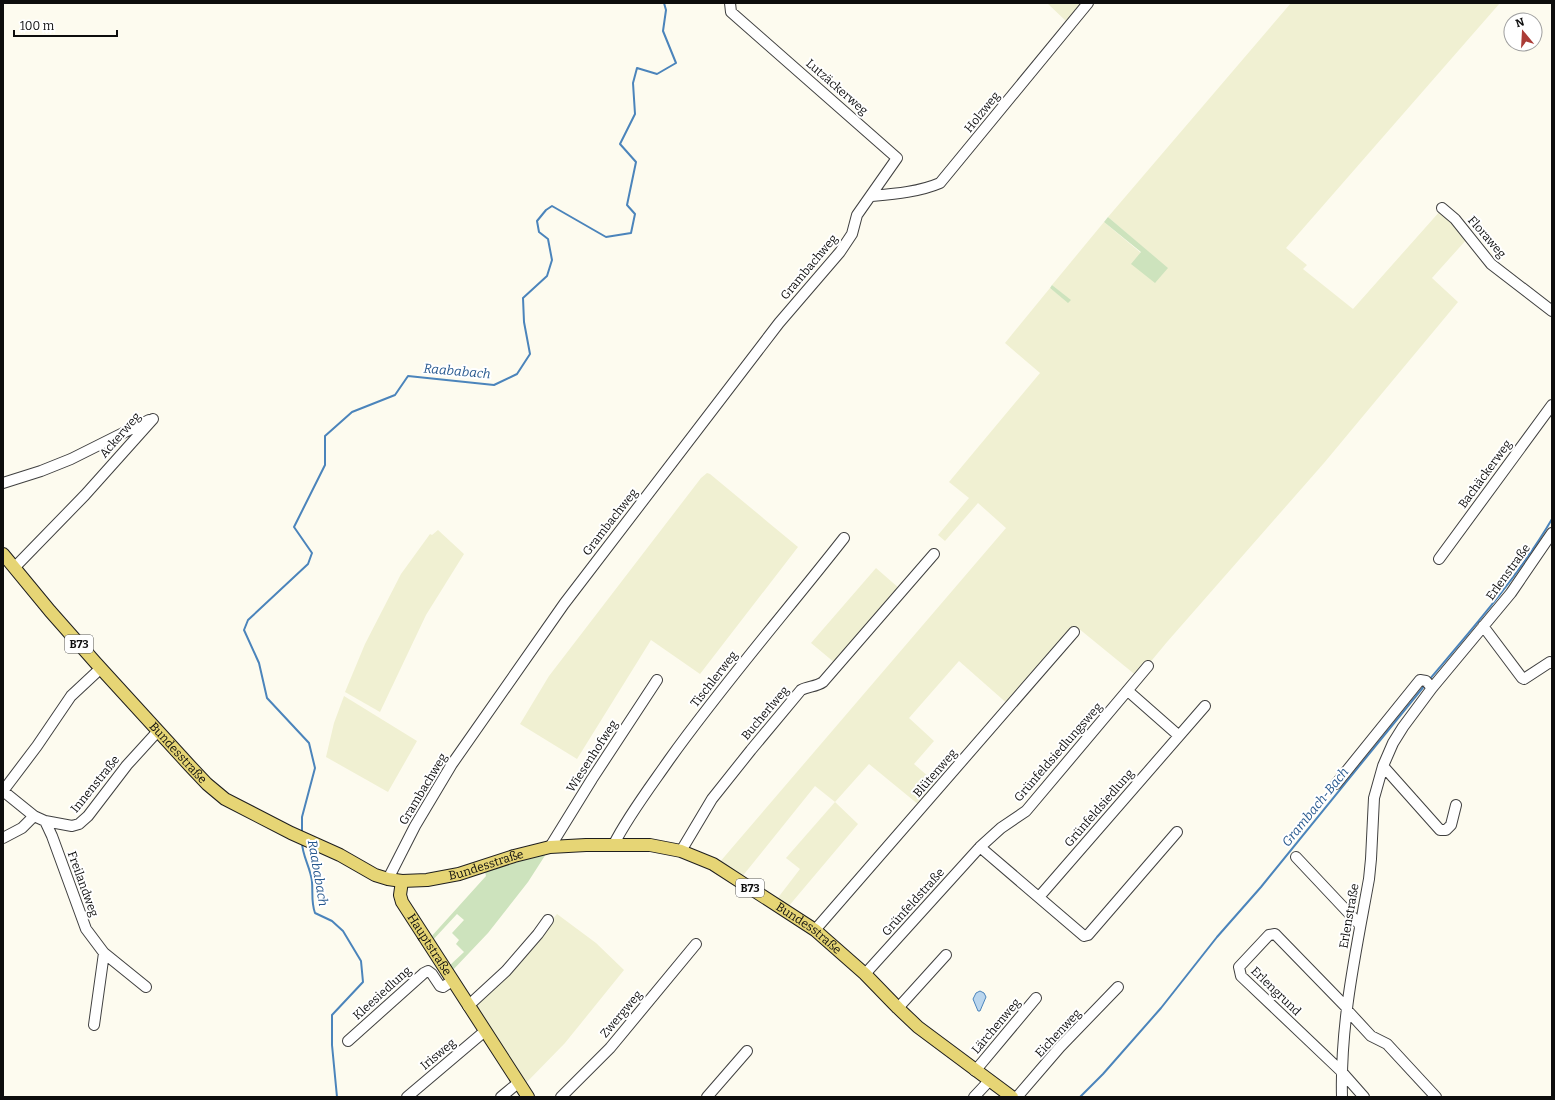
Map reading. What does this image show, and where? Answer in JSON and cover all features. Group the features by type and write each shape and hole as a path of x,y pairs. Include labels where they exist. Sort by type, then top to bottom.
{"main road":[{"name":"Bundesstraße","path":"3,554 50,611 158,731 207,784 225,799 375,875 402,881 421,881 459,874 514,856 550,847 614,844 650,845 681,851 713,864 815,930 865,974 922,1030 1012,1097"},
{"name":"Hauptstraße","path":"402,881 400,895 402,902 528,1097"}],"street":[{"name":"Lutzäckerweg","path":"730,3 731,12 898,158 872,196"},
{"name":"Holzweg","path":"872,196 930,187 940,183 1088,3"},
{"name":"Grambachweg","path":"388,879 415,826 449,768 567,599 774,329 840,252 852,234 857,216 872,196"},
{"name":"Floraweg","path":"1442,208 1454,218 1491,264 1552,311"},
{"name":"Bachäckerweg","path":"1440,559 1552,405"},
{"name":"Ackerweg","path":"3,483 41,471 71,459 152,419 85,495 14,568"},
{"name":"Erlenstraße","path":"1342,1097 1341,1071 1347,1009 1371,859 1374,798 1383,766 1393,743 1429,685 1511,593 1552,532"},
{"name":"Tischlerweg","path":"614,844 686,736 844,538"},
{"name":"Bucherlweg","path":"681,851 712,799 801,690 818,685 822,682 934,554"},
{"path":"1483,626 1522,678 1524,679 1550,662 1552,663"},
{"name":"Blütenweg","path":"815,930 1074,632"},
{"name":"Grünfeldsiedlungsweg","path":"980,847 1001,828 1026,811 1148,666"},
{"path":"3,791 37,746 71,696 101,668"},
{"name":"Wiesenhofweg","path":"550,847 592,779 657,680"},
{"name":"Erlenstraße","path":"1336,784 1420,680 1429,685"},
{"path":"1128,691 1178,735"},
{"name":"Grünfeldsiedlung","path":"1038,897 1178,735 1205,706"},
{"name":"Innenstraße","path":"3,791 34,816 45,821 72,826 79,824 88,816 127,765 158,731"},
{"path":"1383,766 1440,830 1446,830 1450,825 1456,805"},
{"path":"3,838 22,828 34,816"},
{"name":"Freilandweg","path":"45,821 52,836 86,929 104,953 146,987"},
{"path":"52,836 59,826 64,825"},
{"path":"980,847 1079,934 1084,936 1088,935 1177,832"},
{"name":"Grünfeldstraße","path":"865,974 980,847"},
{"path":"1296,857 1360,925"},
{"path":"468,1006 506,971 548,920"},
{"name":"Erlengrund","path":"1341,1071 1241,976 1239,967 1269,935 1275,934 1347,1009"},
{"name":"Zwergweg","path":"561,1097 610,1048 696,944"},
{"path":"94,1025 104,953"},
{"path":"898,1008 946,954"},
{"name":"Kleesiedlung","path":"348,1041 424,973 428,971 432,974 440,986 443,987 452,981"},
{"name":"Eichenweg","path":"1017,1097 1060,1048 1118,987"},
{"name":"Lärchenweg","path":"975,1070 1036,998"},
{"path":"1347,1009 1371,1036 1388,1044 1436,1097"},
{"name":"Irisweg","path":"407,1097 485,1031"},
{"path":"707,1097 746,1051"},
{"path":"1341,1071 1364,1097"},
{"path":"974,1097 989,1081"},
{"path":"501,1097 518,1083"}],"green space":[{"path":"1047,3 1083,3 1067,22"},
{"path":"1291,3 1500,3 1286,248 1307,265 1303,269 1353,309 1441,210 1467,239 1432,278 1458,302 1324,463 1138,677 1078,628 1010,706 959,661 909,718 934,741 914,764 937,784 919,805 869,764 835,802 815,786 741,878 719,863 1006,528 978,503 945,541 938,535 969,498 949,482 1040,373 1005,343 1050,288 1068,302 1070,300 1052,285 1104,222 1141,253 1167,268 1108,217"},
{"path":"1108,217 1168,268 1155,283 1131,264 1141,252 1104,222"},
{"path":"1052,285 1071,300 1068,303 1050,288"},
{"path":"707,473 798,547 700,674 651,640 577,759 520,724 549,676 701,478"},
{"path":"438,530 464,554 426,615 380,712 345,692 365,644 401,574 430,534 432,535"},
{"path":"876,568 900,589 835,663 811,643"},
{"path":"344,696 417,741 388,792 326,757 334,723"},
{"path":"835,802 858,824 788,907 777,899 800,869 786,858"},
{"path":"546,854 528,882 488,933 451,972 448,967 464,952 456,944 459,940 452,933 464,920 457,914 432,941 430,938 486,876 485,872 527,857"},
{"path":"557,914 596,943 624,970 565,1043 524,1085 474,1006 525,952"}],"water":[{"path":"980,991 984,993 986,997 980,1011 978,1011 973,999 976,993"}],"waterway":[{"name":"Raababach","path":"302,834 302,817 315,768 309,743 267,698 259,663 244,630 248,620 308,564 312,553 294,527 325,465 325,436 352,412 395,395 408,376 494,385 517,374 530,354 524,322 523,298 547,276 552,260 548,239 539,232 537,221 546,210 552,206 606,237 631,233 635,214 627,205 636,162 620,144 635,114 633,83 637,68 657,74 676,63 663,31 666,10 664,3"},
{"name":"Grambach-Bach","path":"1429,680 1478,622 1509,582 1552,519"},
{"name":"Grambach-Bach","path":"1080,1097 1103,1074 1161,1008 1217,937 1261,887 1425,685"},
{"name":"Raababach","path":"302,842 303,852 311,877 315,913 332,921 343,931 361,961 363,982 332,1015 332,1045 337,1097"}]}
